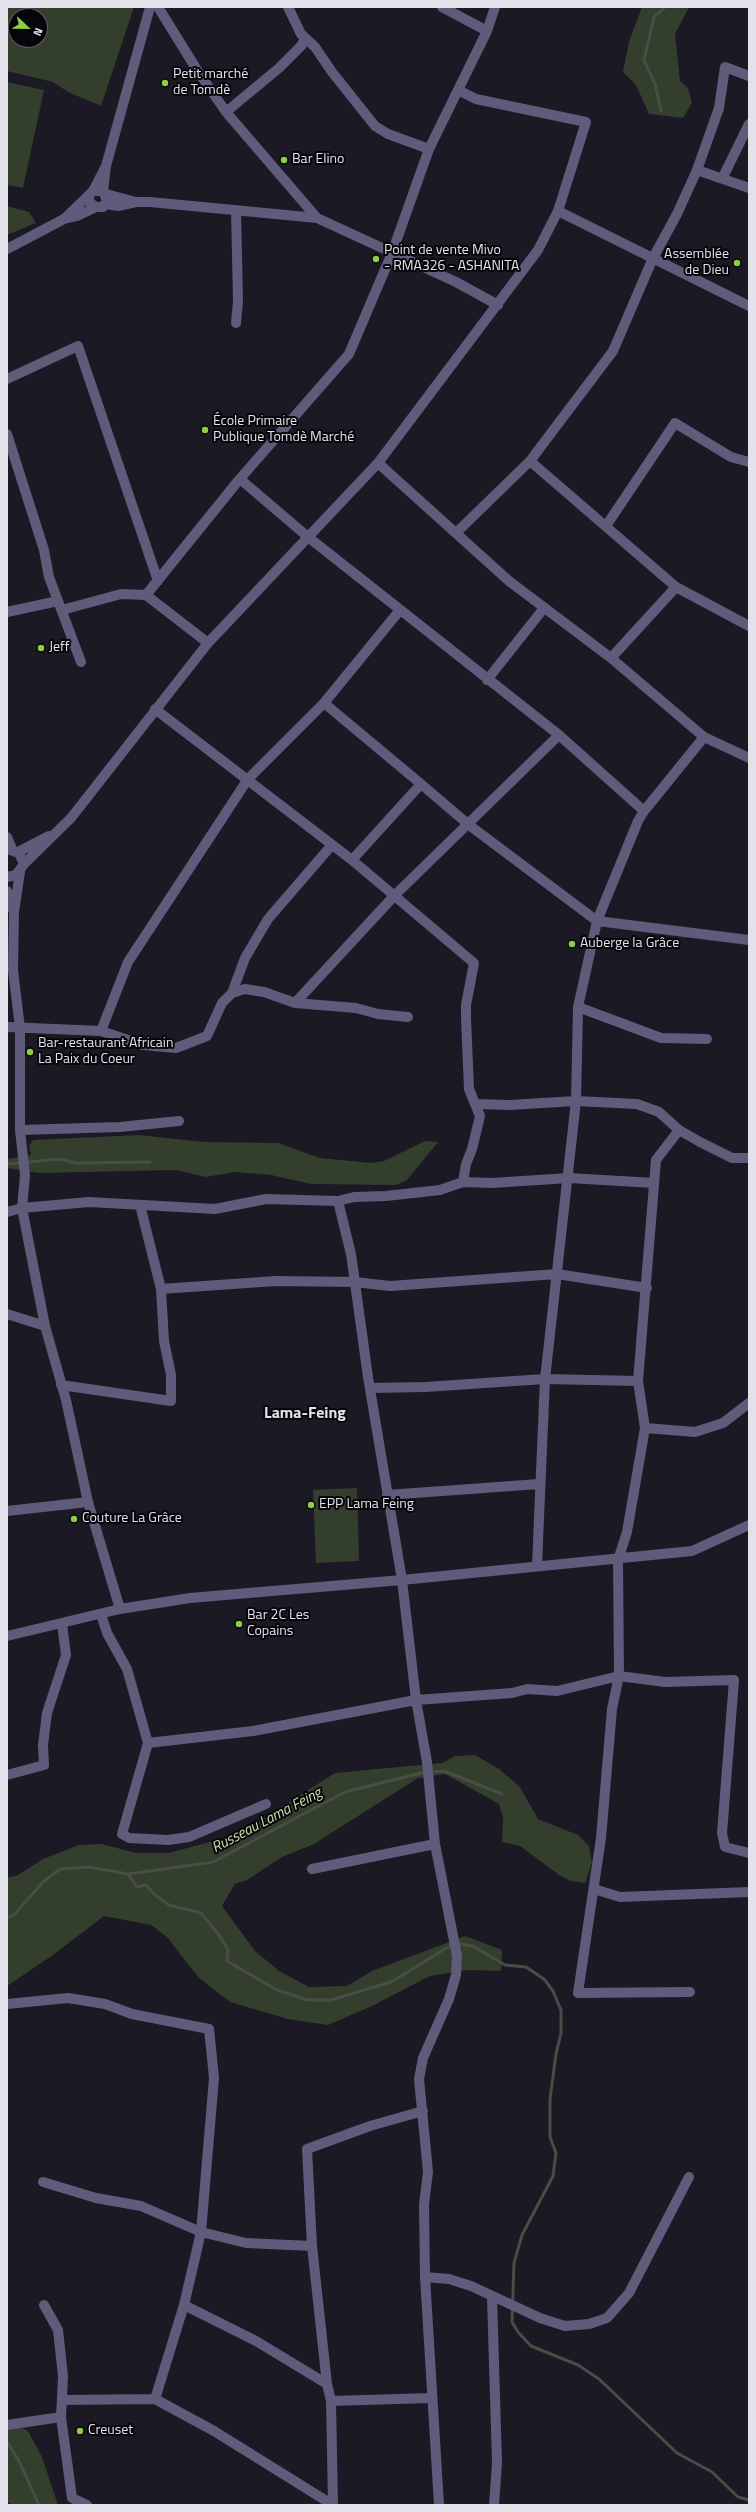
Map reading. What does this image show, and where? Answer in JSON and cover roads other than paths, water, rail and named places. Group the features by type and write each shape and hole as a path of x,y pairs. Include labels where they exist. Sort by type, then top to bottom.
{"street":[{"path":"7,250 64,219 99,197 106,166 150,7"},
{"path":"158,7 197,70 226,112 318,218"},
{"path":"288,7 305,38 315,47 332,72 375,126 388,134 429,149"},
{"path":"442,7 487,31"},
{"path":"146,595 240,479 350,354 392,253 429,149 487,31 495,7"},
{"path":"226,112 279,68 302,45 305,38"},
{"path":"456,534 530,461 613,351 653,258 678,214 697,170 719,108 725,67 749,76"},
{"path":"7,877 22,868 61,829 208,643 378,463 498,306 538,250 558,210 586,122 476,100 458,90"},
{"path":"724,177 749,124"},
{"path":"697,170 724,177 749,188"},
{"path":"99,197 118,206 136,202 318,218 456,282 498,306"},
{"path":"236,210 238,301 236,323"},
{"path":"558,210 749,306"},
{"path":"7,379 78,346 158,581"},
{"path":"606,526 675,423 731,457 749,462"},
{"path":"7,434 60,606 81,662"},
{"path":"530,461 676,587 749,626"},
{"path":"378,463 456,534 544,608 611,658 704,737 749,758"},
{"path":"240,479 308,537 487,680 559,735 644,811"},
{"path":"611,658 676,587"},
{"path":"7,612 60,606 122,594 146,595 208,643"},
{"path":"487,680 544,608"},
{"path":"101,1031 128,962 248,779 324,703 400,610"},
{"path":"324,703 422,784 468,825 597,921 749,940"},
{"path":"155,709 248,779 331,846 352,860 474,963 466,1005 466,1018 469,1089 480,1116 472,1149 466,1164 463,1182"},
{"path":"295,1003 395,895 559,735"},
{"path":"537,1565 539,1484 546,1379 569,1178 576,1101 578,1007 597,921 644,811 704,737"},
{"path":"352,860 422,784"},
{"path":"12,850 61,829"},
{"path":"7,837 22,868 14,912 13,970 20,1028 20,1130 25,1175 22,1208 45,1326 61,1385 88,1502 120,1609"},
{"path":"232,993 245,958 268,919 331,846"},
{"path":"7,891 14,912"},
{"path":"7,1027 101,1031 143,1045 176,1048 207,1036 222,1002 232,993 245,989 264,992 295,1003 356,1008 378,1014 408,1017"},
{"path":"578,1007 661,1038 707,1039"},
{"path":"475,1104 509,1106 576,1101 637,1104 659,1112 678,1130 732,1158 749,1158"},
{"path":"20,1130 120,1127 179,1121"},
{"path":"678,1130 656,1160 647,1288 638,1381 646,1428 627,1532 618,1560 619,1676 612,1709 601,1838 578,1993 690,1992"},
{"path":"7,1212 22,1208 89,1202 215,1209 266,1199 338,1201 354,1197 386,1196 440,1190 463,1182 492,1183 569,1178 654,1184"},
{"path":"338,1201 355,1282 370,1388 402,1580 416,1700 427,1762 435,1844 457,1956 456,1975 449,1999 423,2058 419,2079 428,2172 424,2204 425,2277 438,2505"},
{"path":"61,1385 171,1401 171,1375 164,1341 161,1289 140,1205"},
{"path":"161,1289 276,1281 355,1282 390,1286 557,1274 647,1288"},
{"path":"7,1314 45,1326"},
{"path":"370,1388 425,1387 546,1379 638,1381"},
{"path":"646,1428 694,1432 723,1423 749,1403"},
{"path":"387,1495 539,1484"},
{"path":"7,1511 88,1502"},
{"path":"7,1636 120,1609 190,1598 402,1580 537,1565 618,1560 692,1551 749,1525"},
{"path":"101,1614 107,1633 127,1669 148,1743 122,1834 129,1838 168,1840 189,1837 266,1804"},
{"path":"7,1775 44,1765 43,1745 47,1713 66,1655 62,1624"},
{"path":"148,1743 253,1731 416,1700 512,1693 527,1689 557,1691 619,1676 665,1682 734,1680 722,1833 725,1847 749,1853"},
{"path":"312,1869 435,1844"},
{"path":"594,1889 620,1897 749,1892"},
{"path":"7,2004 68,1998 105,2004 132,2014 209,2029 214,2078 201,2232 184,2305 155,2399"},
{"path":"333,2505 331,2401 327,2384 312,2246 307,2149 370,2126 423,2111"},
{"path":"425,2277 448,2280 471,2286 565,2326 589,2324 607,2318 629,2293 689,2177"},
{"path":"43,2182 96,2198 141,2206 201,2232 246,2243 312,2246"},
{"path":"492,2296 497,2463 494,2505"},
{"path":"44,2305 58,2330 63,2376 62,2417 72,2498 87,2505"},
{"path":"184,2305 256,2341 327,2384"},
{"path":"331,2401 431,2398"},
{"path":"62,2400 155,2399 214,2431 333,2505"},
{"path":"7,2425 62,2417"}],"waterway":[{"path":"661,111 655,84 644,60 654,17 665,7"},
{"name":"Russeau Lama Feing","path":"7,1164 59,1159 76,1163 150,1162"},
{"name":"Russeau Lama Feing","path":"7,1918 14,1915 43,1882 60,1869 89,1867 128,1874 213,1862 345,1792 421,1773 444,1771 502,1794"},
{"path":"128,1874 137,1887 146,1885 154,1894 169,1905 201,1913 219,1935 228,1950 227,1961 275,1989 307,2000 331,2000 391,1982 455,1943 473,1946 505,1965 526,1967 544,1979 553,1991 561,2010 561,2033 556,2054 550,2099 550,2137 556,2153 553,2176 522,2235 514,2263 512,2322 518,2332 531,2346 578,2365 599,2379 677,2453 712,2472 738,2497 749,2500"},
{"path":"7,2442 19,2461 39,2505"}],"place":[{"name":"Petit marché de Tomdè","path":"165,83"},
{"name":"Bar Elino","path":"284,160"},
{"name":"Point de vente Mivo - RMA326 - ASHANITA","path":"376,259"},
{"name":"Assemblée de Dieu","path":"737,263"},
{"name":"École Primaire Publique Tomdè Marché","path":"205,430"},
{"name":"Jeff","path":"41,648"},
{"name":"Auberge la Grâce","path":"572,944"},
{"name":"Bar-restaurant Africain La Paix du Coeur","path":"30,1052"},
{"name":"EPP Lama Feing","path":"311,1505"},
{"name":"Couture La Grâce","path":"74,1519"},
{"name":"Bar 2C Les Copains","path":"239,1624"},
{"name":"Creuset","path":"80,2431"}],"district":[{"name":"Lama-Feing","path":"305,1414"}]}
